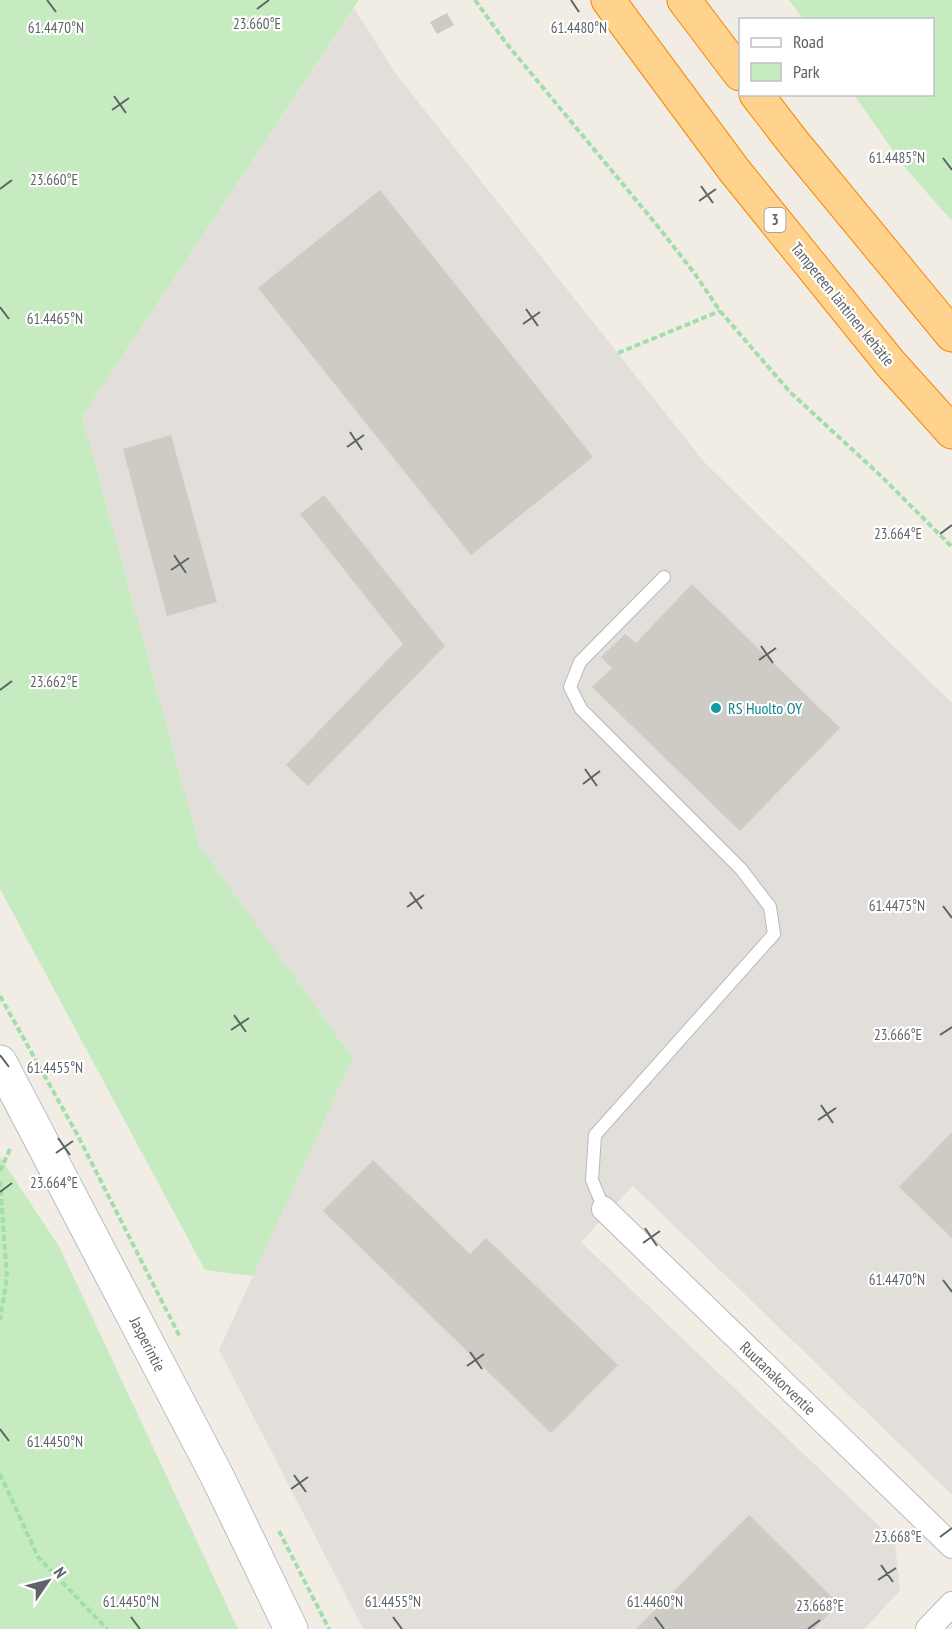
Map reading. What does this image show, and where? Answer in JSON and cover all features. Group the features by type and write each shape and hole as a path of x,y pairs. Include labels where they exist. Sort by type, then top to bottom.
{"highway":[{"name":"Tampereen läntinen kehätie","path":"608,0 734,170 890,363 952,432"},
{"path":"684,0 739,71"},
{"path":"758,96 952,335"}],"main road":[{"name":"Jasperintie","path":"0,1062 217,1476 291,1629"}],"street":[{"name":"Ruutanakorventie","path":"604,1209 952,1546"},
{"path":"928,1629 952,1604"}],"lane":[{"path":"604,1209 592,1180 595,1135 774,934 770,907 741,869 581,709 570,687 580,662 664,577"}],"path":[{"path":"475,0 506,43 660,229 720,311 790,392 881,476 952,547"},
{"path":"618,353 720,311"},
{"path":"0,1181 7,1278 0,1320"},
{"path":"0,1474 38,1557 107,1629"}],"shaded area":[{"path":"354,8 396,74 705,463 952,703 952,1495 633,1186 581,1242 895,1541 900,1591 864,1629 363,1629 219,1350 353,1058 199,845 82,416"}],"green space":[{"path":"0,0 359,0 82,416 199,845 353,1058 253,1276 205,1270 0,889"},
{"path":"789,0 952,0 952,221 906,169 855,96 934,96 934,18 802,18"},
{"path":"0,1157 60,1248 238,1629 0,1629"}],"building":[{"path":"447,13 454,25 437,34 430,22"},
{"path":"380,190 593,457 471,555 258,288"},
{"path":"171,435 217,602 167,616 123,449"},
{"path":"324,495 445,646 308,786 286,765 403,644 300,514"},
{"name":"RS Huolto OY","path":"692,584 840,728 740,831 592,687 612,668 601,657 625,634 636,643"},
{"path":"952,1132 952,1238 899,1187"},
{"path":"373,1160 470,1254 486,1238 618,1365 551,1433 323,1211"},
{"path":"749,1515 839,1604 814,1629 636,1629"}],"place":[{"name":"RS Huolto OY","path":"716,708"}]}
